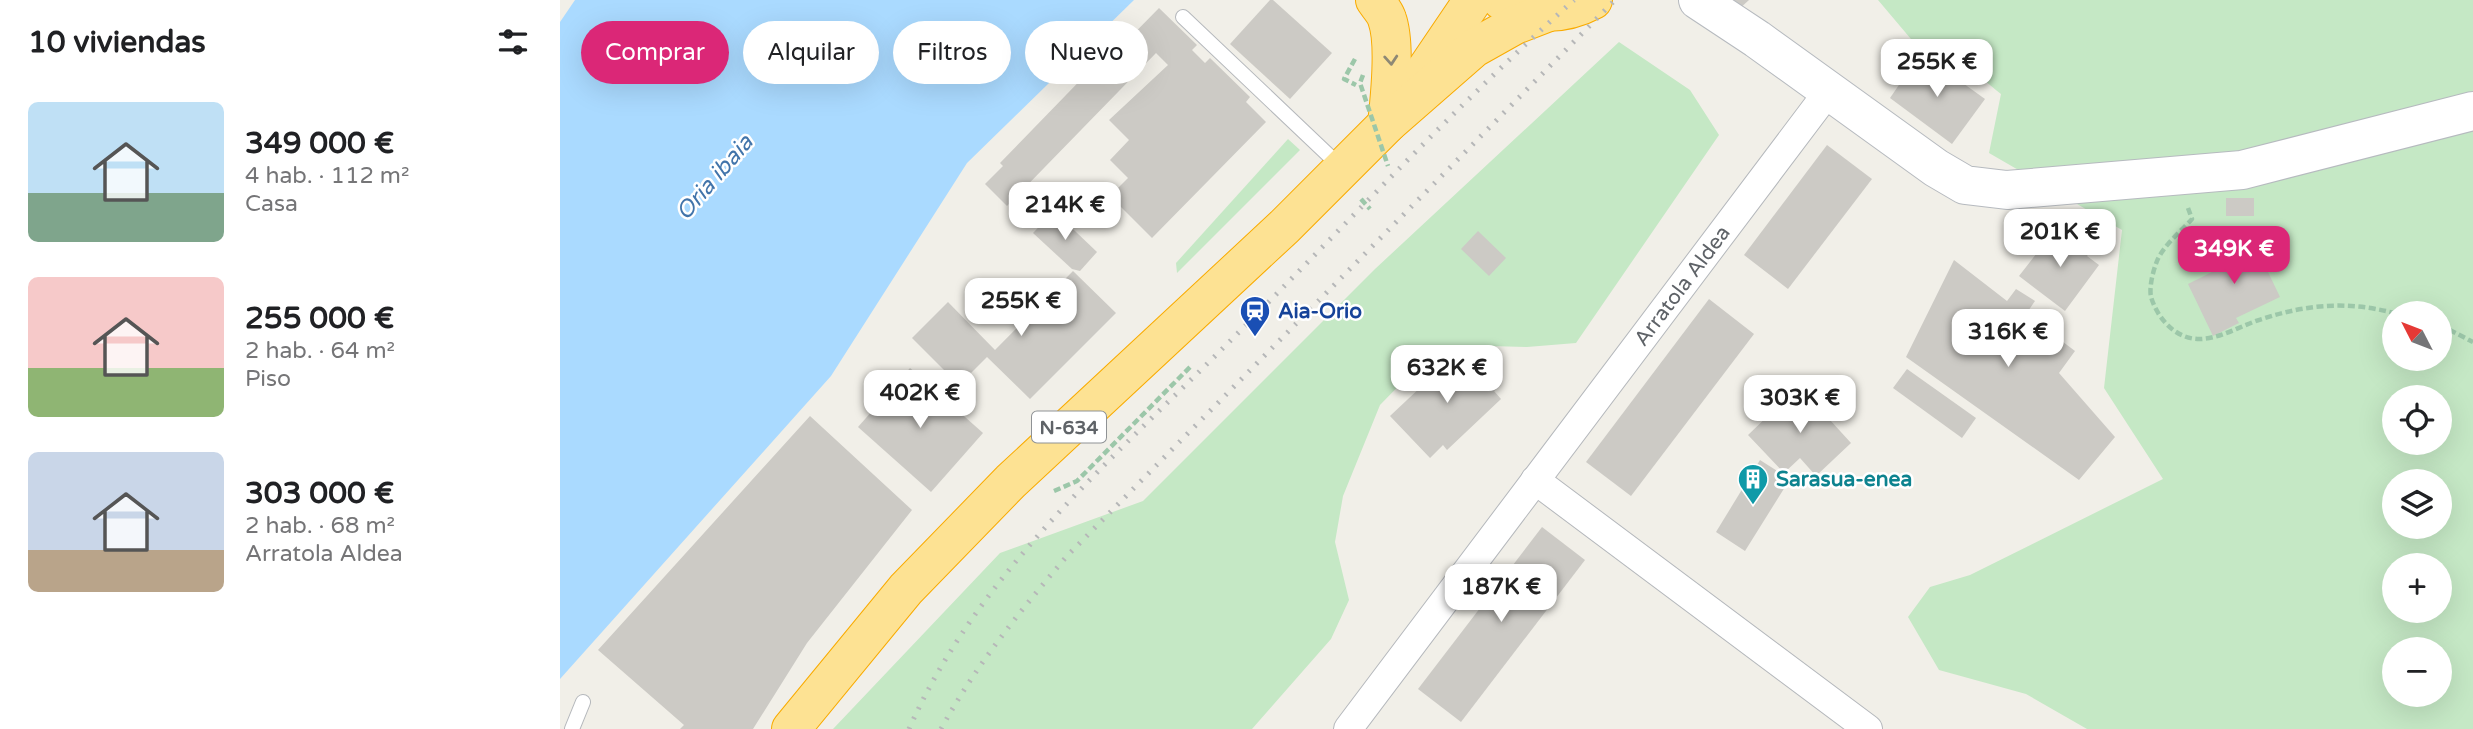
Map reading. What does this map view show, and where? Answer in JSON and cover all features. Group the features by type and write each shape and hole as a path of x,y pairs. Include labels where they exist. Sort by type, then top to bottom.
{"highway":[{"path":"1375,0 1387,17 1389,27 1392,72 1387,124"},
{"name":"N-634","path":"791,729 860,642 951,540 1011,481 1284,227 1350,183 1387,124 1473,0"},
{"name":"N-634","path":"1502,0 1516,8 1546,13"},
{"name":"N-634","path":"1387,124 1474,48 1515,24 1546,13 1565,11 1593,0"}],"street":[{"path":"1698,0 1757,39 1936,169 1965,186 2007,190 2242,170 2473,111"},
{"name":"Arratola Aldea","path":"1348,729 1828,92"},
{"path":"1535,480 1868,729"}],"lane":[{"path":"1183,17 1350,183"},
{"path":"572,729 583,702"}],"path":[{"path":"1363,75 1360,83 1388,166"},
{"path":"1350,183 1370,209"},
{"path":"2183,202 2190,210 2192,219 2158,257 2152,276 2151,296 2160,316 2180,336 2202,339 2214,337 2262,319 2315,305 2382,310"},
{"path":"2452,331 2473,342"},
{"path":"1053,491 1077,481 1193,363"}],"green space":[{"path":"1878,0 2473,0 2473,729 2087,729 2026,694 1939,670 1908,617 1930,587 1970,575 2163,479 2104,388 2122,230 1989,153 2001,94 1951,56 1916,45"},
{"path":"1619,42 1690,90 1719,135 1576,343 1527,347 1453,345 1420,364 1380,405 1343,496 1335,542 1349,600 1331,639 1252,729 833,729 1000,553 1143,501 1375,269"},
{"path":"1288,139 1300,150 1177,273 1176,263"}],"water":[{"name":"Oria ibaia","path":"575,0 1134,0 1112,21 1025,21 1025,84 1048,84 967,163 831,376 560,679 560,22"}],"building":[{"path":"1270,0 1332,53 1290,99 1230,44"},
{"path":"1722,0 1749,0 1738,10"},
{"path":"1159,8 1197,45 1192,50 1205,63 1210,58 1250,97 1246,102 1266,122 1152,238 1110,196 1128,178 1110,160 1129,140 1109,120 1168,65 1156,53 1148,61 1146,21"},
{"path":"1921,53 1985,99 1952,144 1890,98"},
{"path":"1077,84 1126,84 1007,206 985,184 1003,166 1000,163"},
{"path":"1827,145 1872,179 1788,289 1744,255"},
{"path":"2226,198 2254,198 2254,216 2226,216"},
{"path":"1054,211 1097,252 1080,271 1072,269 1033,233"},
{"path":"2058,226 2091,251 2087,256 2099,265 2065,311 2019,276"},
{"path":"1478,231 1506,258 1489,276 1461,249"},
{"path":"2254,236 2261,250 2258,251 2280,297 2236,318 2239,323 2213,336 2188,284 2216,270 2210,257"},
{"path":"1954,260 2007,301 2016,289 2035,301 2026,314 2075,351 2059,373 2115,437 2079,480 1906,357"},
{"path":"1073,271 1116,313 1030,399 987,357 959,385 912,338 948,302 995,350"},
{"path":"1709,299 1754,334 1631,496 1586,462"},
{"path":"1458,352 1478,374 1484,368 1501,385 1494,391 1501,399 1447,450 1443,445 1430,458 1390,416"},
{"path":"910,368 983,433 931,492 858,427"},
{"path":"1907,369 1976,418 1962,438 1893,388"},
{"path":"1799,386 1851,443 1816,476 1800,458 1784,473 1748,435"},
{"path":"810,416 912,510 807,643 753,729 680,729 684,725 598,650"},
{"name":"Sarasua-enea","path":"1760,460 1790,479 1745,551 1716,532"},
{"path":"1542,527 1585,560 1461,722 1418,689"}],"railway":[{"path":"909,729 939,670 974,615 1057,514 1447,120 1574,0"},
{"path":"941,729 1000,639 1067,556 1615,0"}],"place":[{"name":"Aia-Orio","path":"1255,338"},
{"name":"Sarasua-enea","path":"1753,506"}]}
